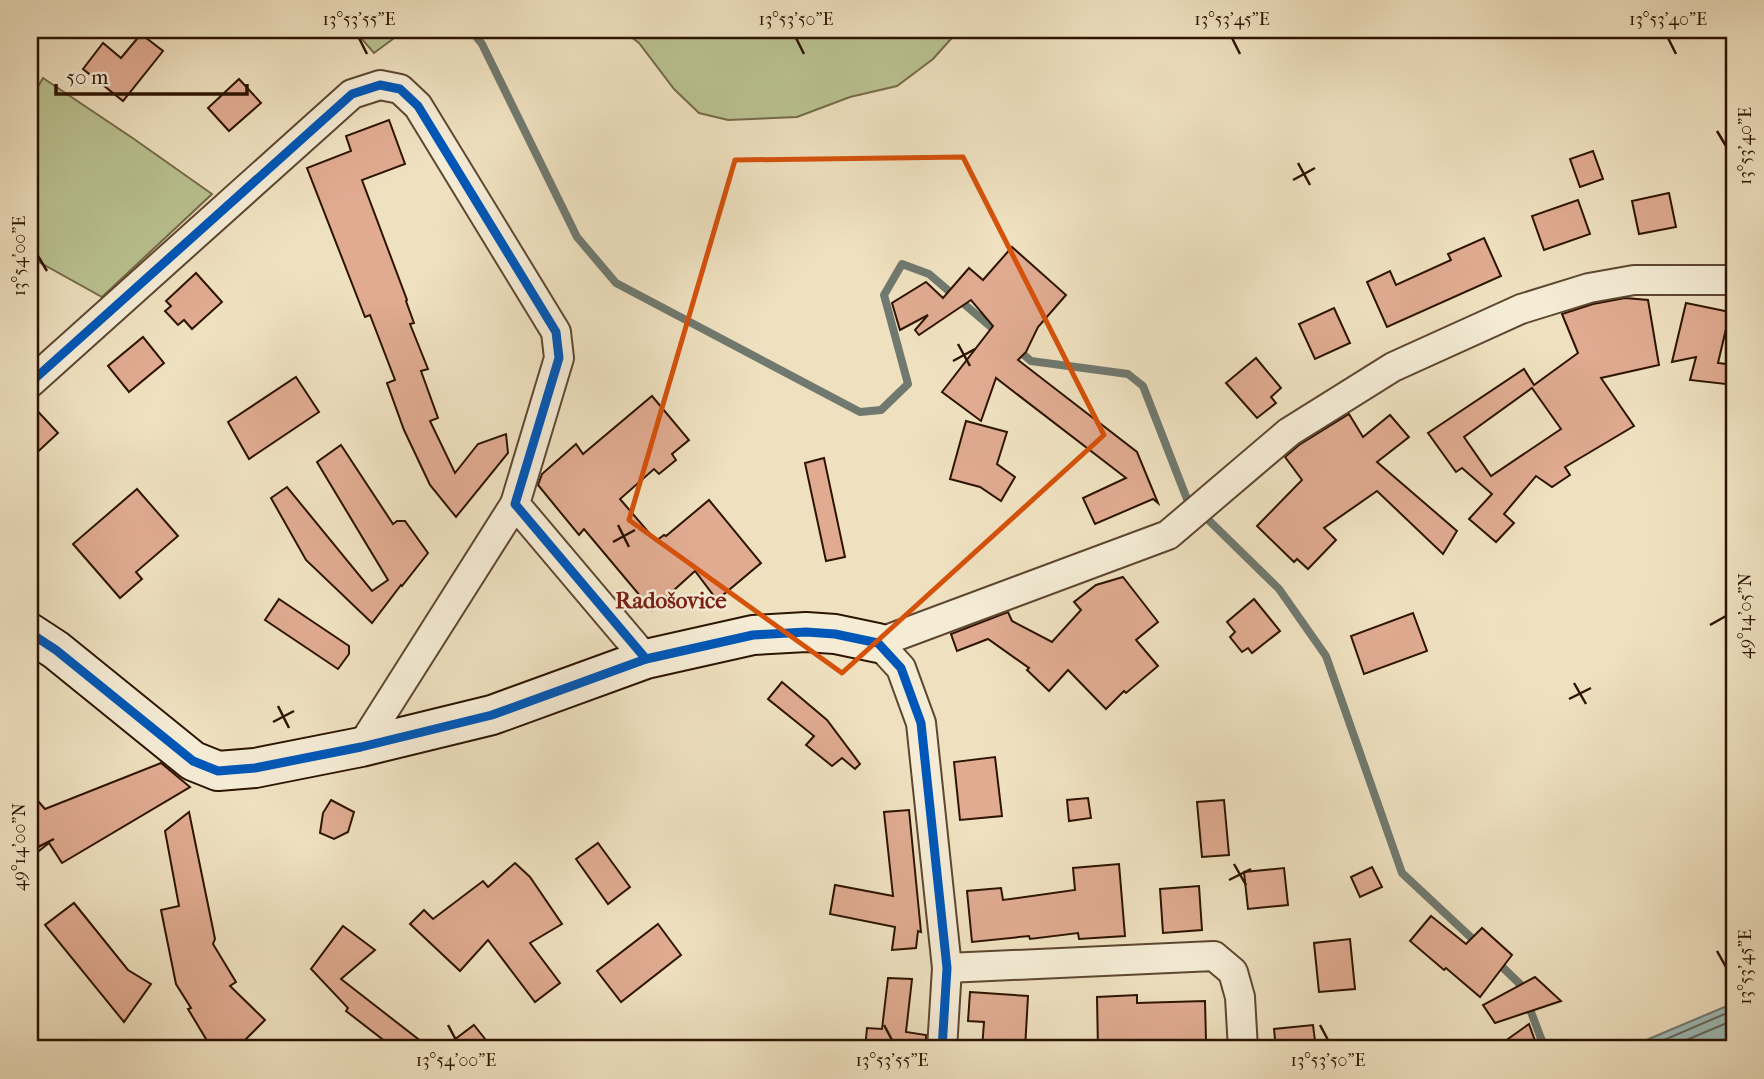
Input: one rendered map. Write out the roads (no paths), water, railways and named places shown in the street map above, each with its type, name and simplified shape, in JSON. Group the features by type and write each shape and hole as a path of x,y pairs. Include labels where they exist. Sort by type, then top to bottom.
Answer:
{"street":[{"path":"30,383 352,94 380,85 400,89 418,106 556,332 559,358 515,504 361,747"},
{"path":"30,633 56,650 193,761 218,771 255,768 361,747 492,715 646,659 753,635 806,632 835,634 878,643 1168,535 1289,432 1393,367 1521,309 1589,288 1634,280 1734,280"},
{"path":"515,504 646,659"},
{"path":"878,643 901,668 921,723 947,968 942,1049"},
{"path":"947,968 1213,956 1233,972 1240,997 1243,1049"}],"water":[{"path":"1734,1003 1734,1049 1625,1049"}],"waterway":[{"path":"471,30 482,44 577,237 616,283 860,412 881,410 908,384 884,295 902,264 929,274 998,333"},
{"path":"1016,348 1031,361 1128,374 1143,386 1187,499 1279,589 1326,656 1402,873 1478,944"},
{"path":"1495,960 1522,986 1524,992"},
{"path":"1528,1004 1545,1049"}],"district":[{"name":"Radošovice","path":"671,600"}]}
